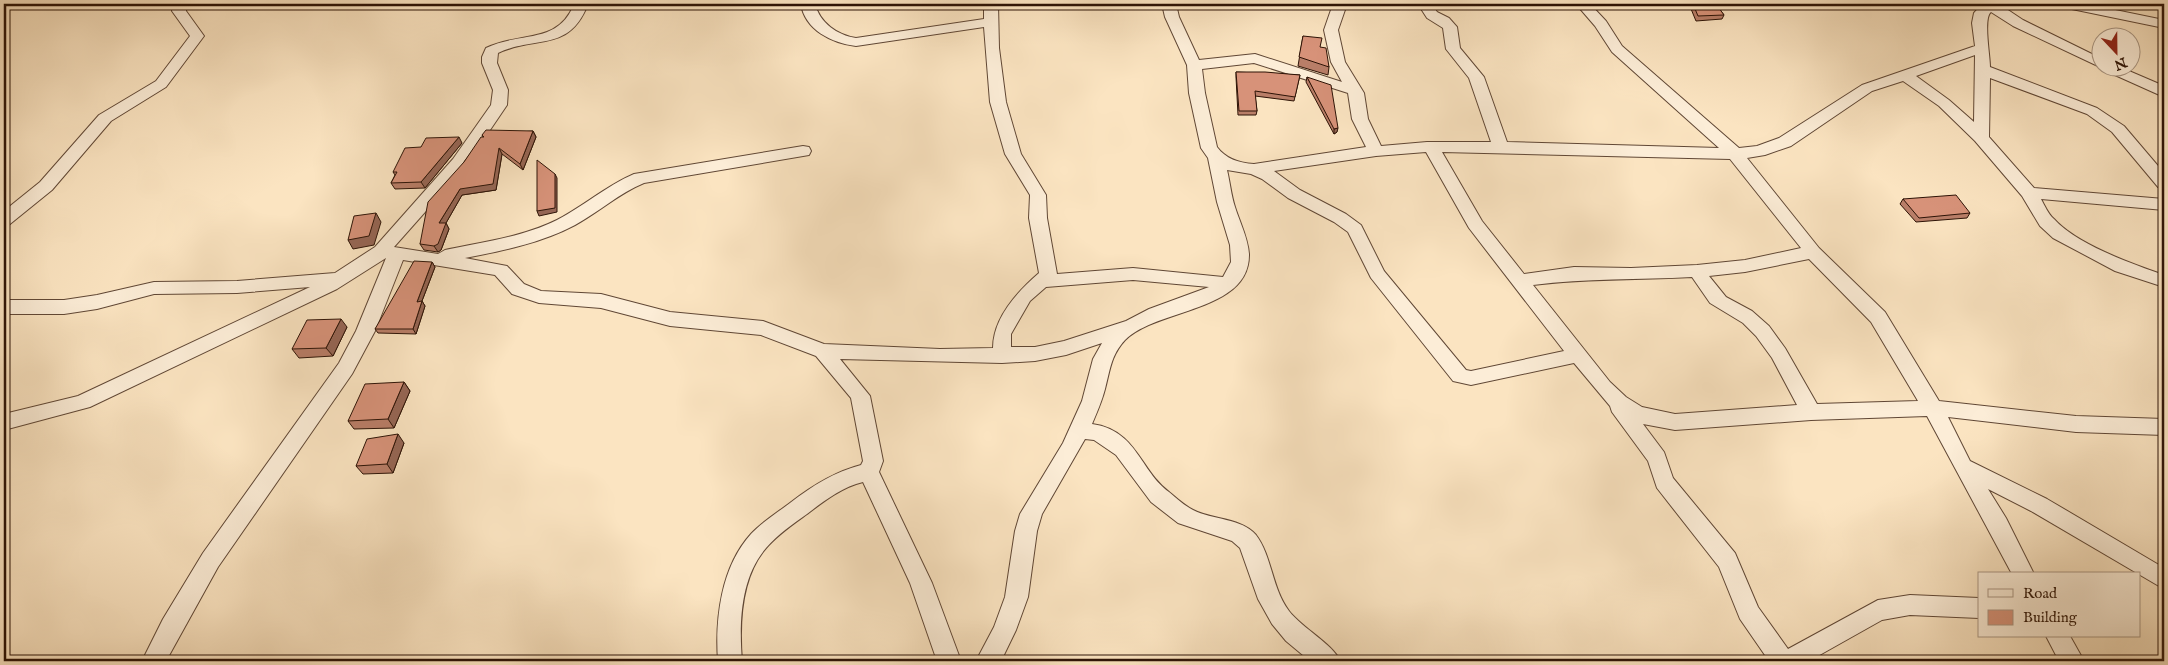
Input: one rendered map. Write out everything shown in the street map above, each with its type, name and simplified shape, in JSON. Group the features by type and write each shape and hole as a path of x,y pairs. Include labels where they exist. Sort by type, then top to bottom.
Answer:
{"street":[{"path":"4,220 46,186 105,118 115,110 160,84 197,36 179,11 180,4"},
{"path":"4,422 83,402 331,285 340,278 388,252 460,163 499,104 501,100 500,86 489,61 491,51 504,44 550,37 562,31 573,24 581,4"},
{"path":"808,4 811,15 829,32 846,41 856,42 990,22"},
{"path":"991,4 990,22 997,93 1003,126 1013,154 1038,195 1038,218 1048,275 1044,281 1023,297 1002,334 1002,356"},
{"path":"1168,4 1172,18 1194,65 1197,93 1209,148 1216,157 1236,168 1254,169 1376,151 1427,147 1500,146 1736,154 1759,151 1785,142 1867,88 1903,74 1984,48"},
{"path":"1340,4 1331,30 1338,62 1354,90 1359,104 1360,119 1376,151"},
{"path":"1424,4 1432,15 1444,21 1450,27 1453,49 1476,77 1500,146"},
{"path":"1583,4 1601,24 1617,49 1736,154 1813,252 1878,317 1933,408 1963,468 1998,524 2022,572"},
{"path":"1981,138 1984,48 1979,23 1981,12 1990,4 2018,23 2090,58"},
{"path":"2066,4 2164,24"},
{"path":"1194,65 1255,58 1296,73 1354,90"},
{"path":"1983,70 2092,111 2118,129 2164,183"},
{"path":"1903,74 1944,103 1981,138 2029,193 2046,222 2059,234 2121,267 2164,281"},
{"path":"2133,78 2164,92"},
{"path":"1427,147 1432,148 1475,224 1658,458 1664,482 1727,560 1736,578 1748,612 1782,660 1878,610 1910,605 1978,608"},
{"path":"437,258 545,232 593,207 627,183 640,178 803,151"},
{"path":"988,661 997,646 1016,597 1027,525 1037,502 1074,441 1077,430 1091,402 1105,352 1115,337 1140,318 1204,297 1228,284 1237,271 1240,252 1225,201 1216,157"},
{"path":"1254,169 1268,175 1294,194 1340,218 1355,229 1377,274 1460,376 1471,378 1579,355"},
{"path":"2029,193 2164,204"},
{"path":"388,252 437,258 501,270 518,289 539,297 601,301 670,320 763,328 823,351 906,355 1002,356 1048,352 1127,327"},
{"path":"154,661 186,599 228,535 347,367 376,307 388,252"},
{"path":"1518,280 1574,273 1630,274 1697,271 1745,266 1813,252"},
{"path":"1697,271 1712,294 1720,302 1748,316 1761,330 1786,367 1811,412"},
{"path":"1044,281 1134,274 1196,279 1228,284"},
{"path":"4,307 64,307 97,302 154,288 237,287 340,278"},
{"path":"823,351 860,396 873,461 869,472 921,583 949,661"},
{"path":"1616,402 1628,410 1654,420 1675,422 1811,412 1933,408 2076,424 2164,427"},
{"path":"1077,430 1099,433 1123,449 1158,496 1180,514 1200,523 1218,526 1239,534 1244,538 1253,553 1266,592 1280,617 1294,634 1328,661"},
{"path":"1963,468 2039,506 2164,579"},
{"path":"730,661 731,601 740,574 753,548 770,530 829,486 848,476 869,472"},
{"path":"2058,638 2072,661"}],"building":[{"path":"1693,4 1716,4 1724,15 1698,16"},
{"path":"1303,36 1322,38 1320,47 1326,48 1329,67 1299,57"},
{"path":"1236,72 1300,75 1295,97 1255,91 1257,111 1239,111"},
{"path":"1307,77 1331,85 1338,128 1334,129"},
{"path":"486,130 533,131 520,164 499,148 493,184 460,189 439,223 446,223 438,244 434,246 420,244 428,202 464,162 481,137 484,137 482,135"},
{"path":"459,137 421,182 391,183 397,172 393,172 405,148 421,147 426,138"},
{"path":"537,160 555,174 555,208 537,211"},
{"path":"1956,195 1970,213 1919,218 1903,199"},
{"path":"376,213 369,236 348,240 354,216"},
{"path":"414,261 432,262 417,302 422,301 413,329 375,329"},
{"path":"341,319 326,348 292,349 307,320"},
{"path":"404,382 388,419 348,421 365,384"},
{"path":"398,434 387,464 356,466 367,439"}]}
